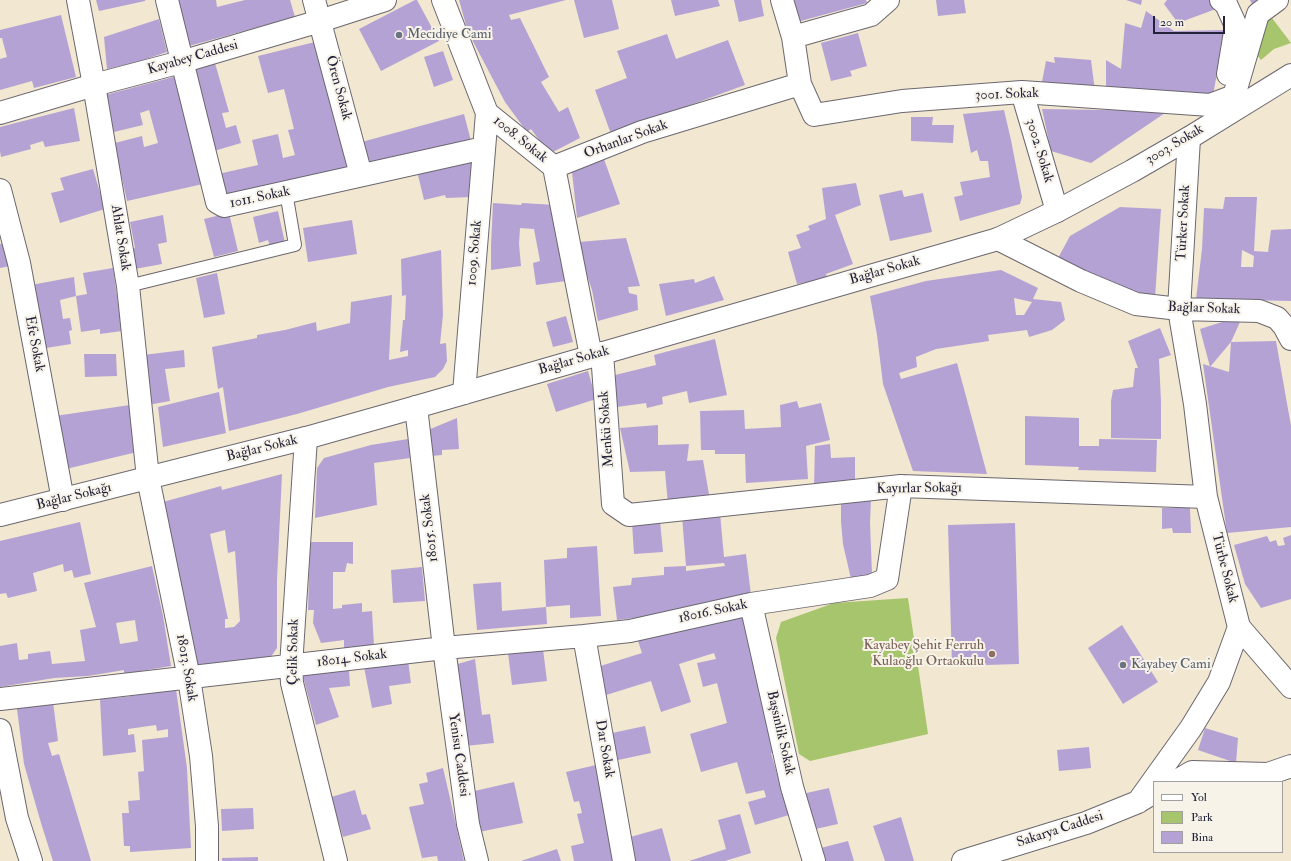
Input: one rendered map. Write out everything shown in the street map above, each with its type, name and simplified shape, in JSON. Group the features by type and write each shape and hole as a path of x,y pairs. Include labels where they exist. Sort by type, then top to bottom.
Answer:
{"street":[{"name":"Ahlat Sokak","path":"78,0 128,286 148,478"},
{"name":"1011. Sokak","path":"167,0 181,62 217,202 224,206 484,148"},
{"name":"Ören Sokak","path":"314,0 361,175"},
{"name":"Kayabey Caddesi","path":"0,113 94,85 181,62 385,0"},
{"name":"1008. Sokak","path":"443,0 487,113 554,167"},
{"path":"782,0 793,37 800,84"},
{"path":"793,37 871,16 888,0"},
{"path":"1221,0 1226,4 1236,26 1227,73 1234,96"},
{"path":"1234,96 1258,14 1277,0"},
{"name":"3003. Sokak","path":"1057,211 1132,171 1189,138 1291,75"},
{"name":"3001. Sokak","path":"800,84 814,115 902,101 1022,92 1210,105 1234,96"},
{"name":"Orhanlar Sokak","path":"554,167 642,132 800,84"},
{"name":"3002. Sokak","path":"1022,92 1057,211"},
{"name":"1009. Sokak","path":"464,393 487,113"},
{"name":"Türker Sokak","path":"1179,309 1189,138"},
{"path":"554,167 597,355"},
{"name":"Efe Sokak","path":"0,190 18,263 63,500"},
{"name":"Bağlar Sokak","path":"148,478 306,438 998,239 1057,211"},
{"name":"Bağlar Sokak","path":"998,239 1081,281 1136,304 1179,309 1259,311 1277,318 1284,326 1291,339"},
{"name":"Türbe Sokak","path":"1179,309 1195,404 1206,497 1239,627"},
{"name":"Menkü Sokak","path":"597,355 612,504"},
{"name":"18015. Sokak","path":"416,407 444,648"},
{"name":"Çelik Sokak","path":"306,438 291,666 292,683 336,861"},
{"name":"Bağlar Sokağı","path":"0,515 148,478"},
{"name":"18013. Sokak","path":"148,478 189,678 201,756 207,826 207,861"},
{"name":"Kayırlar Sokağı","path":"612,504 629,515 901,486 1206,497"},
{"name":"18016. Sokak","path":"444,648 630,631 751,604 870,586 887,578 901,486"},
{"name":"Başsinlik Sokak","path":"751,604 792,788 814,861"},
{"path":"1156,781 1219,682 1239,627 1290,685"},
{"name":"Dar Sokak","path":"584,636 624,861"},
{"name":"18014. Sokak","path":"0,699 444,648"},
{"name":"Yenisu Caddesi","path":"444,648 468,824 477,861"},
{"path":"0,730 9,820 31,861"},
{"path":"1177,781 1192,772 1268,774 1291,766"},
{"path":"1146,797 1153,786"},
{"name":"Sakarya Caddesi","path":"963,861 1086,823 1146,797"}],"lane":[{"path":"128,286 295,246 286,192"}],"green space":[{"path":"1272,18 1291,43 1274,49 1261,60 1257,55 1267,20"},
{"path":"908,598 928,734 810,761 799,754 776,638 781,622 834,603"}],"building":[{"path":"96,0 145,0 145,1 99,11"},
{"path":"174,0 216,0 217,7 245,0 290,0 295,17 185,47"},
{"name":"Mecidiye Cami","path":"417,0 439,41 381,71 359,29"},
{"path":"459,0 566,0 509,15 511,20 520,18 549,77 541,82 559,112 568,107 580,138 549,154 531,129 527,132 505,102 468,32"},
{"path":"574,0 612,0 619,29 584,38"},
{"path":"671,0 718,0 720,6 675,16"},
{"path":"734,0 761,0 764,16 739,22"},
{"path":"791,0 866,0 867,3 797,22"},
{"path":"936,0 964,0 966,13 938,16"},
{"path":"1126,0 1142,0 1141,5"},
{"path":"1167,0 1209,0 1216,9 1178,23 1164,4"},
{"path":"1250,0 1258,0 1252,4"},
{"path":"1146,11 1174,31 1225,30 1213,95 1106,92 1106,60 1121,69 1125,23 1141,28"},
{"path":"61,15 76,77 34,88 32,81 0,90 0,59 7,57 2,38 0,38 0,30"},
{"path":"159,19 167,52 140,61 107,69 104,37"},
{"path":"858,33 867,66 850,71 852,76 831,81 821,43"},
{"path":"667,34 676,59 728,40 745,85 611,134 595,90 627,78 617,51"},
{"path":"319,41 352,169 224,199 218,174 258,165 252,140 278,134 283,158 295,155 288,130 294,129 284,89 268,93 258,56"},
{"path":"443,51 453,80 434,87 424,57"},
{"path":"1054,57 1091,60 1095,91 1040,92 1046,61 1055,63"},
{"path":"215,63 229,112 222,113 226,128 236,125 241,143 214,151 193,69"},
{"path":"177,76 203,184 127,201 121,174 118,174 111,144 142,136 144,147 158,143 149,110 140,113 143,125 114,132 105,95"},
{"path":"74,108 80,141 45,147 43,141 30,145 31,149 1,157 0,127"},
{"path":"1042,109 1168,111 1091,163 1051,151"},
{"path":"1004,110 1022,197 1020,204 960,221 954,197 963,195 960,182 990,177 988,161 980,161 977,150 971,153 963,114"},
{"path":"464,114 471,141 365,170 358,143"},
{"path":"911,117 933,117 932,125 954,125 953,143 911,141"},
{"path":"471,157 471,197 446,198 445,195 424,200 417,171"},
{"path":"604,159 620,204 577,218 572,172"},
{"path":"93,169 105,209 60,223 51,193 64,190 60,178"},
{"path":"856,183 861,205 835,215 853,264 826,274 827,278 797,284 788,252 801,248 796,235 810,230 808,226 826,219 822,188"},
{"path":"902,190 904,197 923,193 932,232 890,241 879,195"},
{"path":"1225,197 1257,197 1254,251 1268,252 1271,230 1291,229 1291,301 1196,299 1202,249 1204,208 1223,209","holes":["1242,250 1254,256 1253,267 1241,267"]},
{"path":"493,203 555,205 566,281 536,285 533,263 540,261 534,229 520,228 519,244 521,266 491,270"},
{"path":"1120,207 1161,209 1155,298 1101,280 1058,258 1070,236"},
{"path":"278,211 285,243 270,247 268,240 259,243 253,217"},
{"path":"229,213 238,251 214,257 204,219"},
{"path":"163,215 167,242 158,244 162,264 135,269 132,249 135,248 130,222"},
{"path":"352,220 357,254 308,262 303,228"},
{"path":"626,238 640,286 628,287 629,293 637,295 638,310 598,321 592,290 585,269 579,242"},
{"path":"5,243 10,266 0,268 0,244"},
{"path":"441,250 443,315 440,344 446,343 447,361 443,369 435,377 388,387 297,414 229,431 223,387 218,389 212,347 257,338 257,335 316,322 317,331 350,323 351,302 392,295 389,360 408,356 408,350 400,352 403,320 405,320 406,295 402,296 401,259"},
{"path":"113,268 122,331 100,334 100,329 81,332 76,296 87,294 83,273"},
{"path":"1001,270 1038,288 1033,299 1061,302 1065,320 1052,330 1029,337 1027,330 988,335 989,341 936,349 916,357 917,367 899,373 901,379 957,363 987,474 913,471 883,384 877,335 870,296 926,281","holes":["1014,298 1032,302 1024,315 1016,315"]},
{"path":"217,273 225,314 204,318 196,278"},
{"path":"714,276 724,300 666,316 659,284 694,279 695,283"},
{"path":"74,277 76,296 60,300 63,319 70,318 72,330 69,331 71,344 40,349 31,285"},
{"path":"566,316 573,342 553,347 546,322"},
{"path":"1238,317 1240,322 1231,342 1210,367 1200,329"},
{"path":"1160,328 1171,355 1159,359 1161,439 1111,438 1111,401 1113,390 1133,387 1135,368 1138,368 1128,341"},
{"path":"715,339 727,395 689,403 687,391 662,397 663,404 647,408 646,403 617,407 611,376 656,365 654,355"},
{"path":"1276,341 1291,426 1291,527 1227,533 1203,364 1229,372 1231,342"},
{"path":"184,350 185,367 165,369 170,401 148,405 143,355"},
{"path":"84,354 116,354 117,376 85,377"},
{"path":"588,371 596,399 556,412 547,384"},
{"path":"219,392 226,433 163,447 158,407"},
{"path":"797,401 799,408 821,403 830,440 806,446 808,479 746,483 745,454 715,454 715,450 701,450 700,411 744,410 745,429 781,427 780,405"},
{"path":"130,405 137,452 66,469 55,416"},
{"path":"1025,416 1079,418 1079,446 1099,446 1099,439 1157,440 1156,472 1078,470 1079,467 1025,465"},
{"path":"457,418 459,449 442,450 442,455 431,456 428,430"},
{"path":"658,425 658,445 689,444 687,461 703,460 710,500 668,505 665,471 630,472 620,428"},
{"path":"408,439 410,458 374,463 377,505 315,518 317,468 324,458 371,445"},
{"path":"830,444 831,458 855,457 855,482 814,487 815,446"},
{"path":"282,474 277,580 277,648 270,658 198,665 163,502 221,486 222,490","holes":["225,530 228,553 235,551 240,621 234,627 225,628 225,619 228,619 210,534"]},
{"path":"841,499 871,499 870,523 872,574 851,579 843,544"},
{"path":"1162,508 1190,508 1191,533 1173,533 1172,528 1162,529"},
{"path":"720,513 724,557 746,554 751,595 729,597 669,614 617,620 613,587 631,585 632,578 664,575 664,567 686,566 682,516","holes":["724,563 725,566 686,571 686,566"]},
{"path":"660,521 663,552 634,554 632,523"},
{"path":"80,522 91,574 74,578 72,570 64,572 63,564 33,573 37,591 8,598 6,593 0,594 0,541"},
{"path":"1015,523 1019,664 952,666 948,525"},
{"path":"1291,535 1291,599 1261,608 1245,584 1234,545 1267,536 1270,542 1276,540 1278,546 1285,545 1283,538"},
{"path":"310,542 353,542 353,564 347,563 345,572 333,572 333,609 342,608 342,605 362,603 362,612 372,611 374,646 344,648 344,640 321,643 313,623 314,610 308,610"},
{"path":"597,546 601,616 570,618 570,605 546,607 544,560 567,558 567,548"},
{"path":"152,566 163,616 171,666 124,674 124,670 88,676 54,678 0,687 0,646 17,643 19,660 28,659 28,654 50,651 52,664 85,661 80,630 96,627 84,583","holes":["135,620 138,641 120,644 116,623"]},
{"path":"422,567 425,601 393,603 391,570"},
{"path":"501,582 502,611 546,607 547,624 477,630 473,584"},
{"path":"742,616 776,752 771,753 789,815 755,825 748,802 766,797 764,790 746,794 737,762 701,772 690,734 727,723 717,683 703,687 697,663 716,659 714,653 679,664 691,702 661,712 651,681 603,696 594,668 642,653 638,641 694,624"},
{"name":"Kayabey Cami","path":"1122,625 1158,682 1123,704 1088,648"},
{"path":"543,649 547,681 512,685 508,653"},
{"path":"475,659 482,715 490,714 494,743 465,746 454,665"},
{"path":"408,660 411,683 389,686 392,704 372,708 364,667"},
{"path":"349,670 350,686 329,688 339,717 316,725 302,673"},
{"path":"176,689 187,768 191,848 130,852 130,846 124,846 122,813 129,813 128,801 140,800 138,772 144,771 142,740 168,737 168,729 157,731 156,725 128,729 128,735 134,734 136,752 103,756 100,699 125,697"},
{"path":"53,702 58,741 48,743 52,756 59,754 91,861 53,861 24,764 17,709"},
{"path":"645,726 651,753 618,760 612,733"},
{"path":"1205,728 1238,738 1236,763 1198,750"},
{"path":"1089,747 1091,768 1059,771 1057,750"},
{"path":"596,765 619,861 574,861 571,846 584,843 577,814 582,813 579,801 574,802 566,772"},
{"path":"443,768 464,861 438,861 437,856 422,858 409,807 424,804 419,784 428,782 426,773"},
{"path":"514,782 523,823 479,832 470,792"},
{"path":"829,788 838,824 811,830 802,794"},
{"path":"355,790 362,815 366,814 371,829 343,837 331,797"},
{"path":"253,808 254,829 222,831 221,809"},
{"path":"740,814 751,853 725,861 689,861 726,849 718,820"},
{"path":"901,817 914,861 885,861 873,826"},
{"path":"662,828 671,861 633,861 627,838"},
{"path":"848,841 854,861 820,861 817,849"},
{"path":"557,849 561,861 521,861"},
{"path":"258,857 258,861 222,861 222,858"}],"place":[{"name":"Mecidiye Cami","path":"399,35"},
{"name":"Kayabey Şehit Ferruh Kulaoğlu Ortaokulu","path":"992,654"},
{"name":"Kayabey Cami","path":"1123,665"}]}
